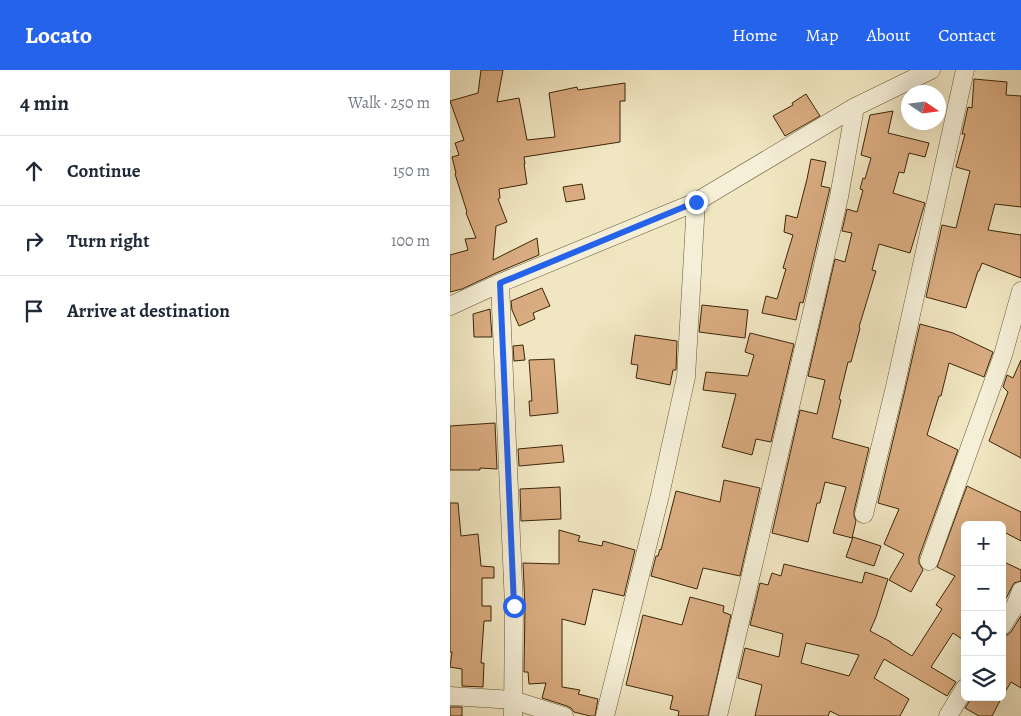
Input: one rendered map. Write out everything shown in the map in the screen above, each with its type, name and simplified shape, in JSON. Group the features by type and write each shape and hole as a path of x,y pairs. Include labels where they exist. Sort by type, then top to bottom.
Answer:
{"street":[{"path":"450,306 500,283 696,202 854,107 931,70"},
{"path":"864,514 895,387 965,70"},
{"path":"718,716 839,197 854,107"},
{"path":"605,716 660,495 686,377 696,202"},
{"path":"500,283 514,606 513,708"},
{"path":"930,561 1003,355 1021,291"},
{"path":"1006,620 1016,604 1021,591"},
{"path":"948,716 961,695"},
{"path":"450,696 564,716"}],"building":[{"path":"481,70 503,70 497,102 519,98 527,140 555,137 549,93 577,87 578,90 625,83 625,101 620,101 620,142 524,157 527,184 499,189 500,198 498,199 507,222 496,226 493,260 537,238 539,255 462,289 450,292 450,255 468,250 465,239 476,238 466,213 455,174 452,157 459,155 455,143 464,140 450,101 478,93"},
{"path":"974,79 1007,82 1006,95 1021,96 1021,207 995,204 988,230 1021,235 1021,278 982,263 966,308 926,297 942,225 956,228 970,171 956,167 965,134 962,134 968,107 972,108"},
{"path":"806,94 820,116 785,136 773,116 793,105 792,103"},
{"path":"893,111 888,133 929,143 925,157 909,153 904,173 899,172 893,193 925,203 910,253 879,244 872,270 876,271 859,327 851,362 848,362 839,399 841,400 832,438 869,448 854,511 856,521 852,538 833,533 846,487 825,482 820,503 817,503 808,542 772,533 800,410 817,414 825,380 808,376 835,259 845,262 852,233 842,231 847,209 857,212 863,190 860,189 871,158 861,155 870,115"},
{"path":"811,159 826,162 821,186 830,188 803,303 800,302 796,320 762,313 766,296 777,299 786,269 783,268 793,235 784,232 786,215 797,218"},
{"path":"582,184 585,199 566,202 563,187"},
{"path":"542,288 550,306 533,313 535,319 519,326 512,310 511,301"},
{"path":"702,305 748,310 745,338 699,332"},
{"path":"490,309 492,337 474,337 473,314"},
{"path":"920,324 953,333 993,352 984,377 949,363 941,396 939,396 927,435 958,450 919,557 919,563 923,570 911,592 889,580 904,554 884,544 899,509 878,503"},
{"path":"750,333 794,344 771,442 756,439 752,455 722,447 736,394 703,390 706,372 748,376 754,355 745,352"},
{"path":"635,335 677,341 676,370 673,370 670,385 636,378 638,365 631,364"},
{"path":"523,345 525,360 514,361 513,346"},
{"path":"554,359 558,413 530,416 529,401 532,401 529,360"},
{"path":"1021,360 1021,458 989,441 1008,392 1003,387 1007,375 1013,378"},
{"path":"495,423 497,469 450,470 450,426"},
{"path":"562,445 564,462 519,466 518,449"},
{"path":"724,480 760,488 740,576 703,568 697,589 651,576 656,556 658,556 661,550 676,491 720,502"},
{"path":"967,486 1021,512 1021,541 1006,533 1006,521 961,521 961,638 953,633 931,667 956,682 947,696 884,659 874,678 909,699 900,716 840,716 830,711 828,716 755,716 762,685 738,678 745,648 779,657 783,634 750,625 760,583 768,585 772,573 781,576 784,564 862,583 865,572 888,579 870,631 912,656 942,609 936,605 955,576 937,567","holes":["806,643 859,655 849,676 801,663"]},
{"path":"560,487 561,519 521,521 520,489"},
{"path":"450,503 458,503 461,536 478,534 481,566 494,567 494,578 482,578 482,606 491,606 491,621 484,621 481,663 484,663 483,687 462,686 462,669 450,667 452,652 450,652"},
{"path":"559,530 580,536 578,541 602,546 603,541 635,550 624,596 593,589 585,625 562,619 562,687 580,690 578,694 598,699 595,716 574,712 567,706 542,698 546,683 529,684 528,672 524,672 525,606 523,563 559,564"},
{"path":"853,537 881,546 874,566 846,557"},
{"path":"1006,563 1021,570 1021,581 1014,583 1006,598"},
{"path":"690,597 724,606 723,612 731,615 708,716 678,716 679,711 670,709 673,696 626,685 643,615 682,625"},
{"path":"1021,616 1021,688 1011,682 1006,690 1006,635 1011,632"},
{"path":"969,701 1000,701 992,716 979,716 965,708"},
{"path":"450,707 462,707 462,716 450,716"}],"route":[{"path":"514,606 500,283 696,202"}]}
